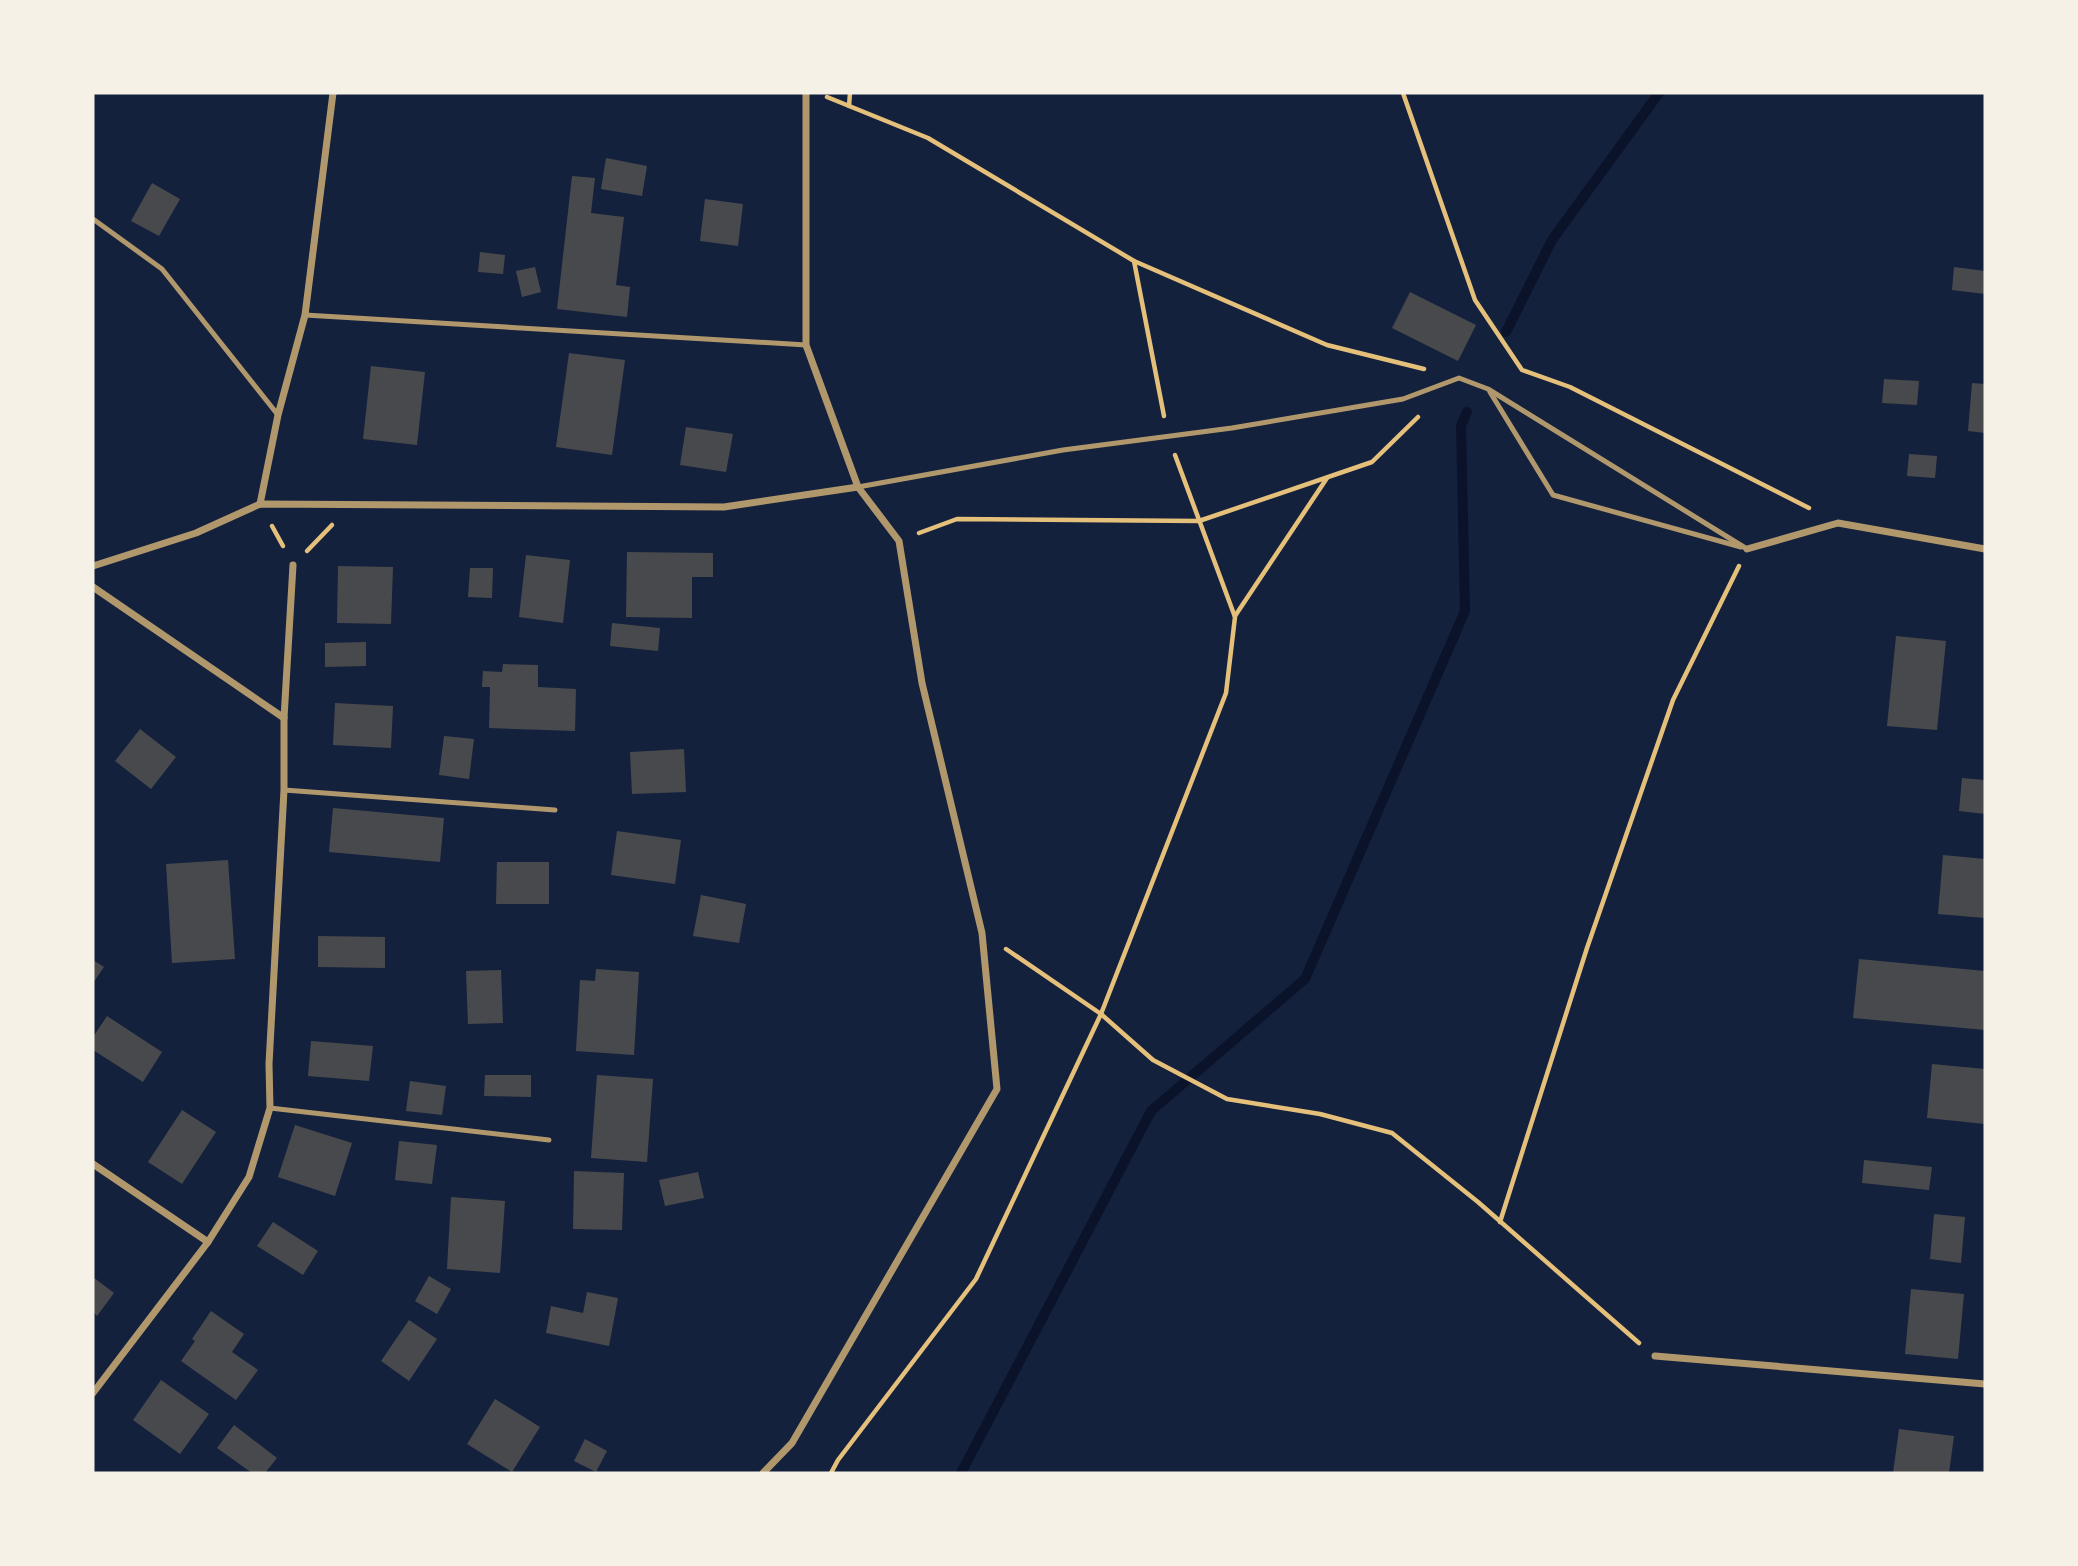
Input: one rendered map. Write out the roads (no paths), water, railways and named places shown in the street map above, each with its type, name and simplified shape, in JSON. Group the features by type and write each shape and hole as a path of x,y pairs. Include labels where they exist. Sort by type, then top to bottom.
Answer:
{"street":[{"path":"260,504 278,415 304,315 333,93"},
{"path":"763,1473 792,1443 997,1089 982,933 922,683 899,541 858,487 806,345 806,93"},
{"path":"93,566 196,533 260,504 724,507 858,487"},
{"path":"1747,549 1838,523 1985,549"},
{"path":"93,1393 208,1242 249,1177 270,1108 269,1064 285,790 284,718 293,565"},
{"path":"93,587 284,718"},
{"path":"93,1164 208,1242"},
{"path":"1655,1356 1985,1384"}],"lane":[{"path":"93,219 162,269 278,415"},
{"path":"304,315 806,345"},
{"path":"858,487 1063,450 1232,428 1403,399 1459,377 1488,389 1747,549"},
{"path":"1488,389 1553,495 1747,549"},
{"path":"285,790 555,810"},
{"path":"270,1108 549,1139"}],"waterway":[{"path":"1506,332 1552,240 1659,93"},
{"path":"961,1473 1151,1111 1305,979 1465,611 1461,426 1467,412"}]}
